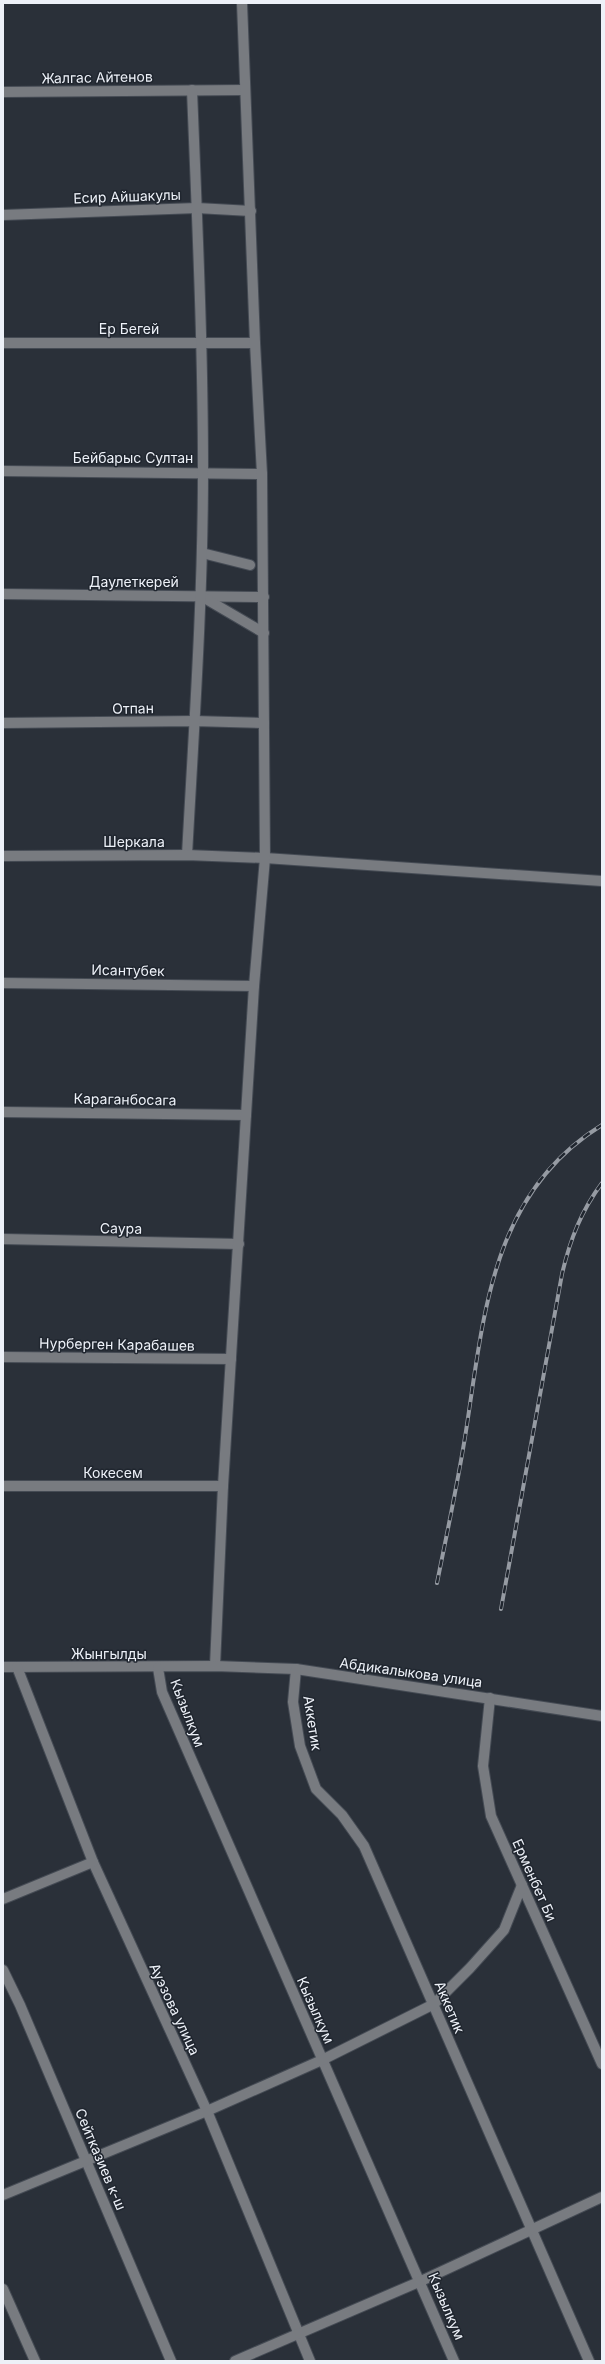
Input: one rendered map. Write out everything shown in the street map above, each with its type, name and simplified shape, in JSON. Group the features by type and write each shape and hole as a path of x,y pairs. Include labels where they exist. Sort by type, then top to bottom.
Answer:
{"street":[{"path":"215,1666 223,1486 254,986 265,858 262,474 255,343 242,3"},
{"path":"187,855 201,596 203,472 202,341 192,90"},
{"name":"Жалгас Айтенов","path":"3,92 245,90"},
{"name":"Есир Айшакулы","path":"3,215 197,208 251,211"},
{"name":"Ер Бегей","path":"3,343 202,341 255,343"},
{"name":"Бейбарыс Султан","path":"3,471 203,472 262,474"},
{"path":"202,553 250,566"},
{"name":"Даулеткерей","path":"3,594 264,597"},
{"path":"201,596 264,634"},
{"name":"Отпан","path":"3,723 194,721 264,723"},
{"name":"Шеркала","path":"3,856 187,855 265,858 602,881"},
{"name":"Исантубек","path":"3,983 254,986"},
{"name":"Караганбосага","path":"3,1112 246,1115"},
{"name":"Саура","path":"3,1239 239,1244"},
{"name":"Нурберген Карабашев","path":"3,1357 231,1359"},
{"name":"Кокесем","path":"3,1486 223,1486"},
{"name":"Жынгылды","path":"3,1667 158,1668 215,1666"},
{"name":"Абдикалыкова улица","path":"215,1666 296,1670 602,1716"},
{"name":"Ауэзова улица","path":"17,1667 93,1862 207,2111 310,2361"},
{"name":"Кызылкум","path":"158,1668 162,1692 322,2060 421,2281 454,2361"},
{"name":"Аккетик","path":"296,1670 293,1702 299,1739 316,1790 342,1815 364,1846 434,2004 530,2230 589,2361"},
{"name":"Ерменбет Би","path":"490,1698 483,1766 491,1816 602,2064"},
{"path":"3,1899 93,1862"},
{"path":"3,2196 207,2111 322,2060 434,2004 470,1968 504,1930 522,1885"},
{"name":"Сейтказиев к-ш","path":"3,1970 87,2160 171,2361"},
{"path":"235,2361 421,2281 602,2197"},
{"path":"3,2289 34,2361"}],"railway":[{"path":"437,1583 460,1469 479,1344 488,1301 499,1260 515,1221 536,1185 565,1153 602,1125"},
{"path":"501,1609 562,1274 577,1226 588,1204 602,1183"}]}
